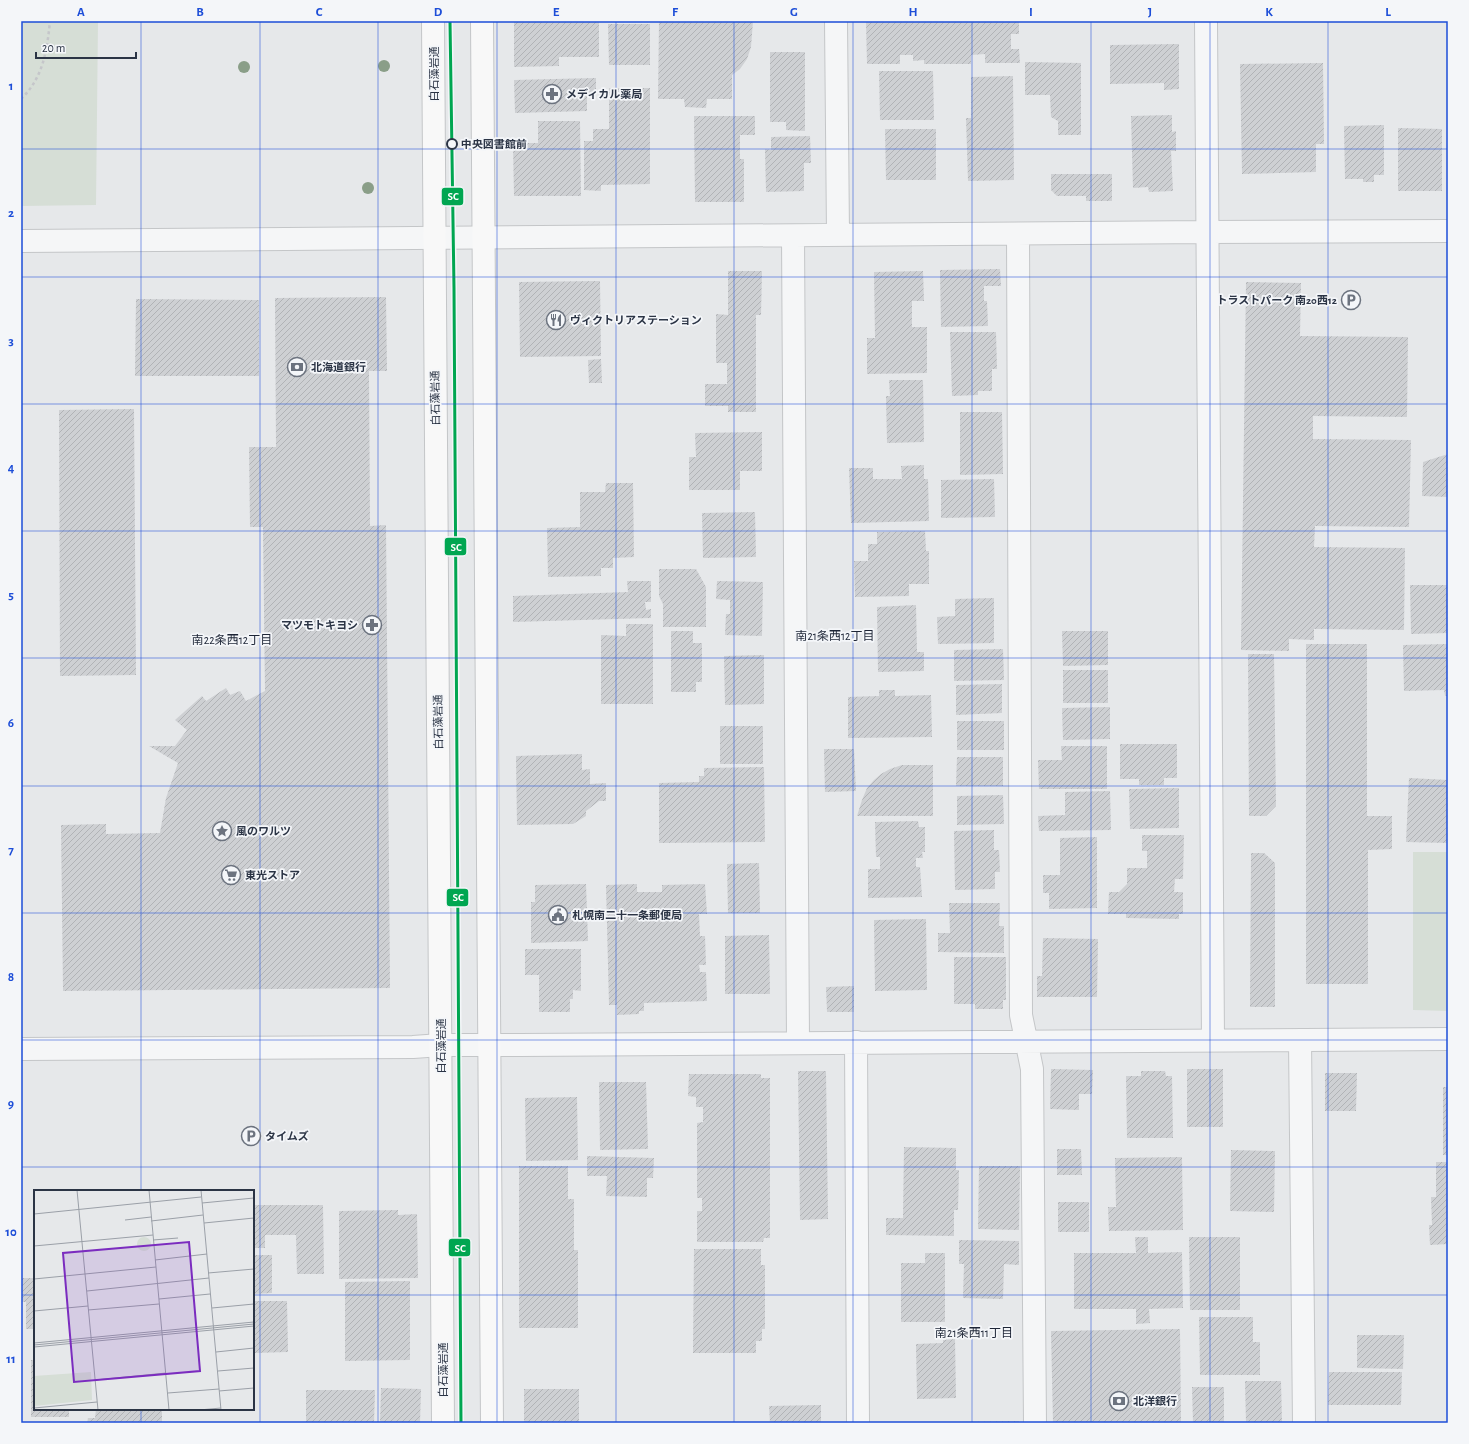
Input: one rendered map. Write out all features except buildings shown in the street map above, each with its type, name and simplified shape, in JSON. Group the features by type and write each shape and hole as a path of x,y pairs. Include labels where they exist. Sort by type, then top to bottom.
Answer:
{"main road":[{"name":"白石藻岩通","path":"433,21 443,1423"},
{"path":"482,21 492,1423"}],"street":[{"path":"836,21 838,235"},
{"path":"1206,21 1213,1040"},
{"path":"21,241 1448,231"},
{"path":"1018,234 1021,1015 1032,1069 1035,1423"},
{"path":"793,236 798,1042"},
{"path":"21,1049 412,1047 441,1045 798,1042 1448,1039"},
{"path":"1300,1040 1304,1423"},
{"path":"856,1042 858,1423"}],"path":[{"path":"21,99 31,89 44,62 50,21"}],"shaded area":[{"path":"21,21 98,21 96,205 21,206"},
{"path":"1413,852 1448,852 1448,1011 1413,1010"}],"transit line":[{"name":"SC","path":"450,21 454,288 461,1423"}],"place":[{"name":"メディカル薬局","path":"552,94"},
{"name":"中央図書館前","path":"452,144"},
{"name":"トラストパーク 南20西12","path":"1351,300"},
{"name":"ヴィクトリアステーション","path":"556,320"},
{"name":"北海道銀行","path":"297,367"},
{"name":"マツモトキヨシ","path":"372,625"},
{"name":"風のワルツ","path":"222,831"},
{"name":"東光ストア","path":"231,875"},
{"name":"札幌南二十一条郵便局","path":"558,915"},
{"name":"タイムズ","path":"251,1136"},
{"name":"北洋銀行","path":"1119,1401"}],"district":[{"name":"南21条西12丁目","path":"835,636"},
{"name":"南22条西12丁目","path":"232,640"},
{"name":"南21条西11丁目","path":"974,1333"}]}
